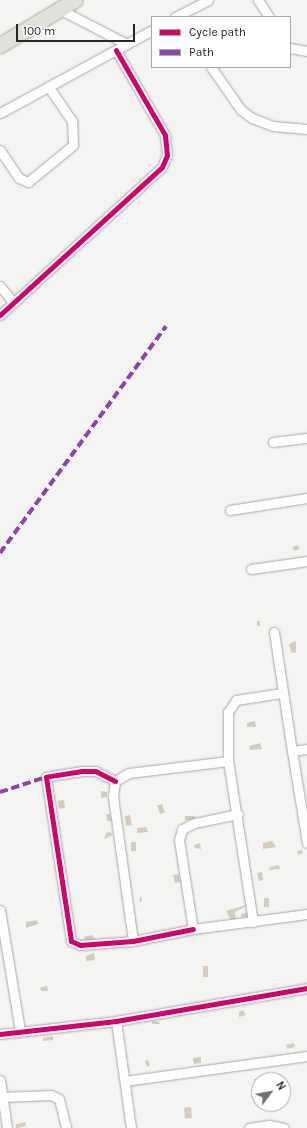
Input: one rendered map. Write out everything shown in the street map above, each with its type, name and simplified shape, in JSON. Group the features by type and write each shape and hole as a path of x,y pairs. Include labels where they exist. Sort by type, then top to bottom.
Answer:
{"main road":[{"path":"0,45 61,10 75,0"}],"street":[{"path":"178,16 208,0"},
{"path":"258,0 268,16"},
{"path":"61,10 127,44"},
{"path":"0,113 151,31"},
{"path":"291,48 307,51"},
{"path":"0,315 162,166 166,155 165,135 116,50"},
{"path":"212,68 241,110 252,118 273,126 307,128"},
{"path":"0,150 18,178 28,182 73,145 72,121 48,86"},
{"path":"0,286 13,302"},
{"path":"273,442 307,438"},
{"path":"230,510 307,498"},
{"path":"251,569 307,561"},
{"path":"274,632 282,693 292,751 305,810 307,843"},
{"path":"253,922 238,814 228,761 228,712 233,702 282,693"},
{"path":"292,751 307,749"},
{"path":"132,941 113,796 116,781 129,773 228,761"},
{"path":"116,781 94,771 82,770 46,777 71,941 80,945 132,941 193,929 307,914"},
{"path":"193,929 179,840 182,829 194,822 238,814"},
{"path":"0,910 20,1032"},
{"path":"0,1034 116,1021 307,988"},
{"path":"116,1021 131,1128"},
{"path":"125,1081 307,1056"},
{"path":"0,1080 7,1128"},
{"path":"2,1097 51,1096 59,1099 66,1128"},
{"path":"249,1128 284,1128"}],"building":[{"path":"298,545 299,549 294,551 293,547"},
{"path":"257,621 260,621 260,626 257,626"},
{"path":"296,641 296,653 291,652 289,644"},
{"path":"255,721 256,727 247,727 247,723"},
{"path":"260,743 262,749 250,750 249,746"},
{"path":"101,791 107,792 107,797 101,798"},
{"path":"64,800 65,808 59,809 58,801"},
{"path":"162,804 165,813 160,814 157,806"},
{"path":"106,814 110,814 112,821 107,821"},
{"path":"130,815 132,825 126,826 125,816"},
{"path":"185,816 195,816 195,820 185,820"},
{"path":"146,827 148,832 137,833 137,828"},
{"path":"110,832 113,835 104,839 106,833"},
{"path":"272,841 276,847 263,849 263,843"},
{"path":"131,842 136,842 136,851 131,851"},
{"path":"200,843 201,849 195,848 194,845"},
{"path":"302,850 303,853 298,855 297,851"},
{"path":"279,865 280,869 269,870 270,867"},
{"path":"262,872 263,880 259,881 257,873"},
{"path":"179,874 180,882 175,883 173,875"},
{"path":"264,898 269,898 269,907 264,907"},
{"path":"250,904 235,912 236,919 231,920 226,911"},
{"path":"249,912 249,916 241,917 241,914"},
{"path":"37,920 38,924 26,928 26,922"},
{"path":"92,935 96,940 85,942 84,937"},
{"path":"94,953 95,960 86,961 86,956"},
{"path":"203,966 208,966 208,977 203,977"},
{"path":"47,986 48,991 41,991 40,988"},
{"path":"243,1010 246,1015 239,1017 239,1012"},
{"path":"152,1021 160,1022 159,1024 152,1024"},
{"path":"53,1036 53,1040 43,1041 43,1038"},
{"path":"294,1043 295,1047 287,1049 286,1045"},
{"path":"201,1057 201,1063 194,1064 193,1058"},
{"path":"148,1060 150,1066 147,1067 145,1061"},
{"path":"191,1107 192,1118 185,1119 184,1108"},
{"path":"25,1122 26,1126 16,1128 15,1124"}],"marked path":[{"path":"0,553 166,326"},
{"path":"0,792 46,777"}],"cycle path":[{"path":"0,315 162,167 167,155 165,135 116,50"},
{"path":"115,781 95,771 82,771 46,777 71,941 80,945 133,941 193,929"},
{"path":"0,1034 116,1021 307,988"}]}
